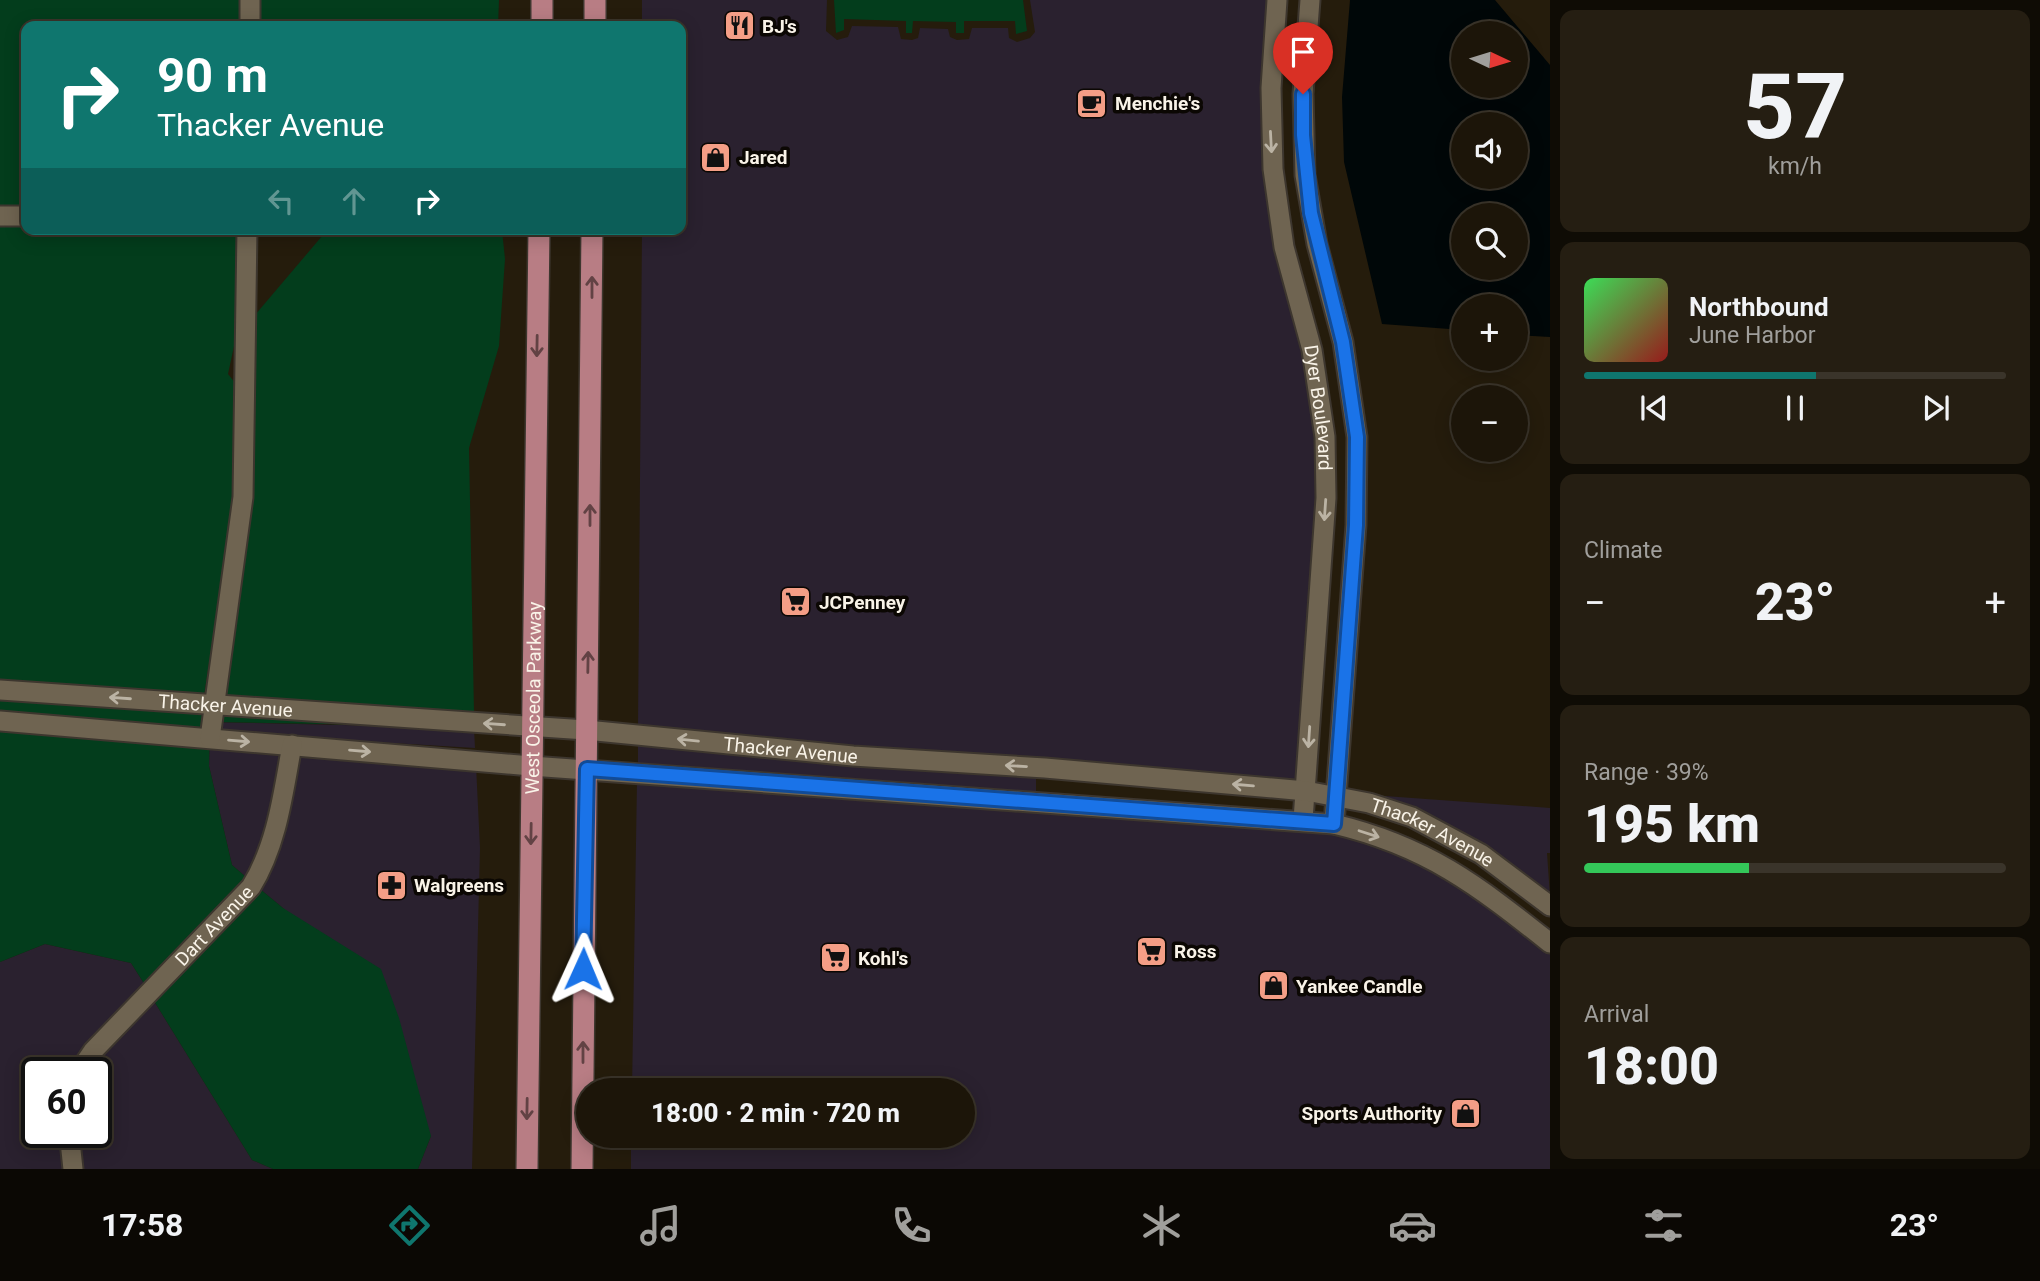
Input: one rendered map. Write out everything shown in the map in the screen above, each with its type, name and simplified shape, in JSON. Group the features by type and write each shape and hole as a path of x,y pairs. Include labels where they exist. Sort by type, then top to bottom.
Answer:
{"main road":[{"path":"542,0 542,21"},
{"path":"595,0 595,21"},
{"name":"West Osceola Parkway","path":"527,1169 539,235"},
{"path":"582,1169 592,235"}],"street":[{"path":"250,0 250,21"},
{"name":"Dyer Boulevard","path":"1277,0 1270,134 1284,247 1312,350 1325,437 1326,498 1303,820"},
{"name":"Dyer Boulevard","path":"1310,0 1303,94 1303,135 1311,213 1343,342 1357,437 1356,525 1334,824"},
{"path":"1271,88 1303,94"},
{"path":"0,216 21,216"},
{"path":"210,738 212,704 243,497 247,235"},
{"path":"1325,437 1357,437"},
{"path":"7,722 8,690"},
{"name":"Thacker Avenue","path":"8,690 586,730 853,756 1045,768 1306,791 1369,803 1424,823 1481,854 1550,907"},
{"name":"Thacker Avenue","path":"7,722 531,766 1045,801 1334,824 1401,845 1457,872 1550,943"},
{"name":"Dart Avenue","path":"89,1057 251,887 263,867 272,840 292,745"},
{"path":"1045,768 1045,801"},
{"path":"1070,770 1070,803"},
{"path":"1533,930 1550,907"},
{"path":"71,1148 73,1169"}],"shaded area":[{"path":"642,0 827,0 826,31 837,40 848,37 852,26 898,27 901,39 912,40 918,38 920,28 948,29 950,37 957,40 969,39 972,28 1008,28 1009,38 1017,42 1030,38 1035,32 1030,0 1268,0 1260,93 1264,169 1276,249 1304,351 1316,437 1316,498 1297,782 854,748 638,727 642,235 686,235 686,21 642,21"},
{"path":"1350,0 1495,0 1513,21 1451,21 1451,98 1528,98 1528,39 1550,65 1550,337 1528,336 1528,294 1451,294 1451,329 1382,324 1344,162 1342,97"},
{"path":"210,722 474,728 475,748 293,737 282,752 264,838 246,877 232,865 209,766"},
{"path":"638,743 1036,775 1036,793 638,765"},
{"path":"300,753 476,765 480,848 472,1169 418,1169 431,1136 283,908 260,889 271,871 281,842"},
{"path":"637,781 1333,832 1397,852 1452,879 1550,954 1550,1169 631,1169 631,1148 975,1148 975,1078 632,1078"},
{"path":"1371,795 1550,808 1550,853 1547,853 1550,896"},
{"path":"45,944 131,963 145,985 82,1057 21,1057 21,1148 62,1148 64,1169 0,1169 0,962"},
{"path":"154,1001 252,1160 273,1169 82,1169 80,1148 112,1148 112,1057 103,1057"}],"green space":[{"path":"0,0 241,0 240,21 21,21 21,208 0,208"},
{"path":"259,0 499,0 498,21 259,21"},
{"path":"834,0 1023,0 1027,31 1016,34 1015,21 964,21 964,33 956,33 956,22 913,21 912,33 906,33 906,21 844,19 844,30 836,33"},
{"path":"0,224 21,224 21,235 238,235 236,337 228,374 236,384 234,496 204,696 0,682"},
{"path":"323,235 503,235 505,259 499,346 469,448 474,712 223,697 255,315"},
{"path":"0,698 433,726 210,722 209,766 232,865 246,877 145,985 131,963 45,944 0,962"},
{"path":"260,889 283,908 381,969 399,1018 431,1136 418,1169 273,1169 252,1160 154,1001"}],"place":[{"name":"BJ's","path":"739,26"},
{"name":"Menchie's","path":"1092,103"},
{"name":"Jared","path":"716,157"},
{"name":"JCPenney","path":"796,602"},
{"name":"Walgreens","path":"391,885"},
{"name":"Ross","path":"1151,951"},
{"name":"Kohl's","path":"835,958"},
{"name":"Yankee Candle","path":"1273,986"},
{"name":"Sports Authority","path":"1465,1113"}],"route":[{"path":"583,969 587,769 1334,824 1356,525 1357,437 1352,388 1343,342 1311,213 1303,135 1303,94"}]}
